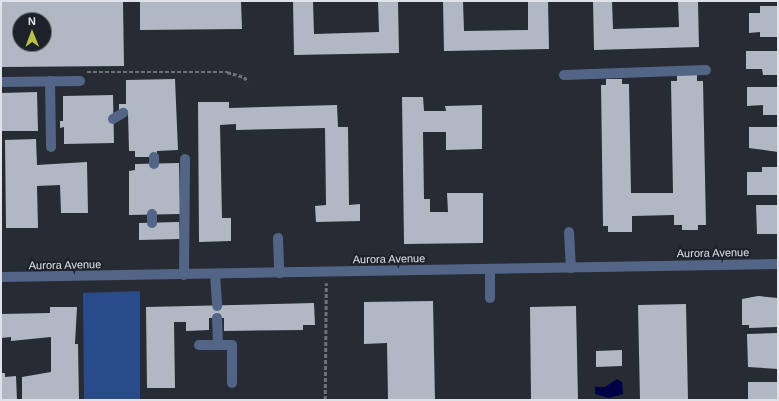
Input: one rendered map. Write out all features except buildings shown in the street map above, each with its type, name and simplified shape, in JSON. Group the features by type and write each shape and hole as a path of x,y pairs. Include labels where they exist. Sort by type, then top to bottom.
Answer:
{"street":[{"path":"564,75 706,70"},
{"path":"1,82 50,81 82,77"},
{"path":"50,81 51,147"},
{"path":"113,119 123,113"},
{"path":"184,275 187,238 185,159"},
{"path":"570,232 571,268"},
{"path":"278,238 279,273"},
{"name":"Aurora Avenue","path":"1,278 778,264"},
{"path":"490,270 490,298"},
{"path":"215,274 217,306"},
{"path":"217,318 218,345"},
{"path":"199,345 232,345 232,383"}],"path":[{"path":"82,77 227,72 244,77 248,81"},
{"path":"325,400 326,273"}],"shaded area":[{"path":"140,291 140,400 84,400 83,293"},
{"path":"617,379 622,382 623,394 609,398 595,394 595,387 605,387"}]}
